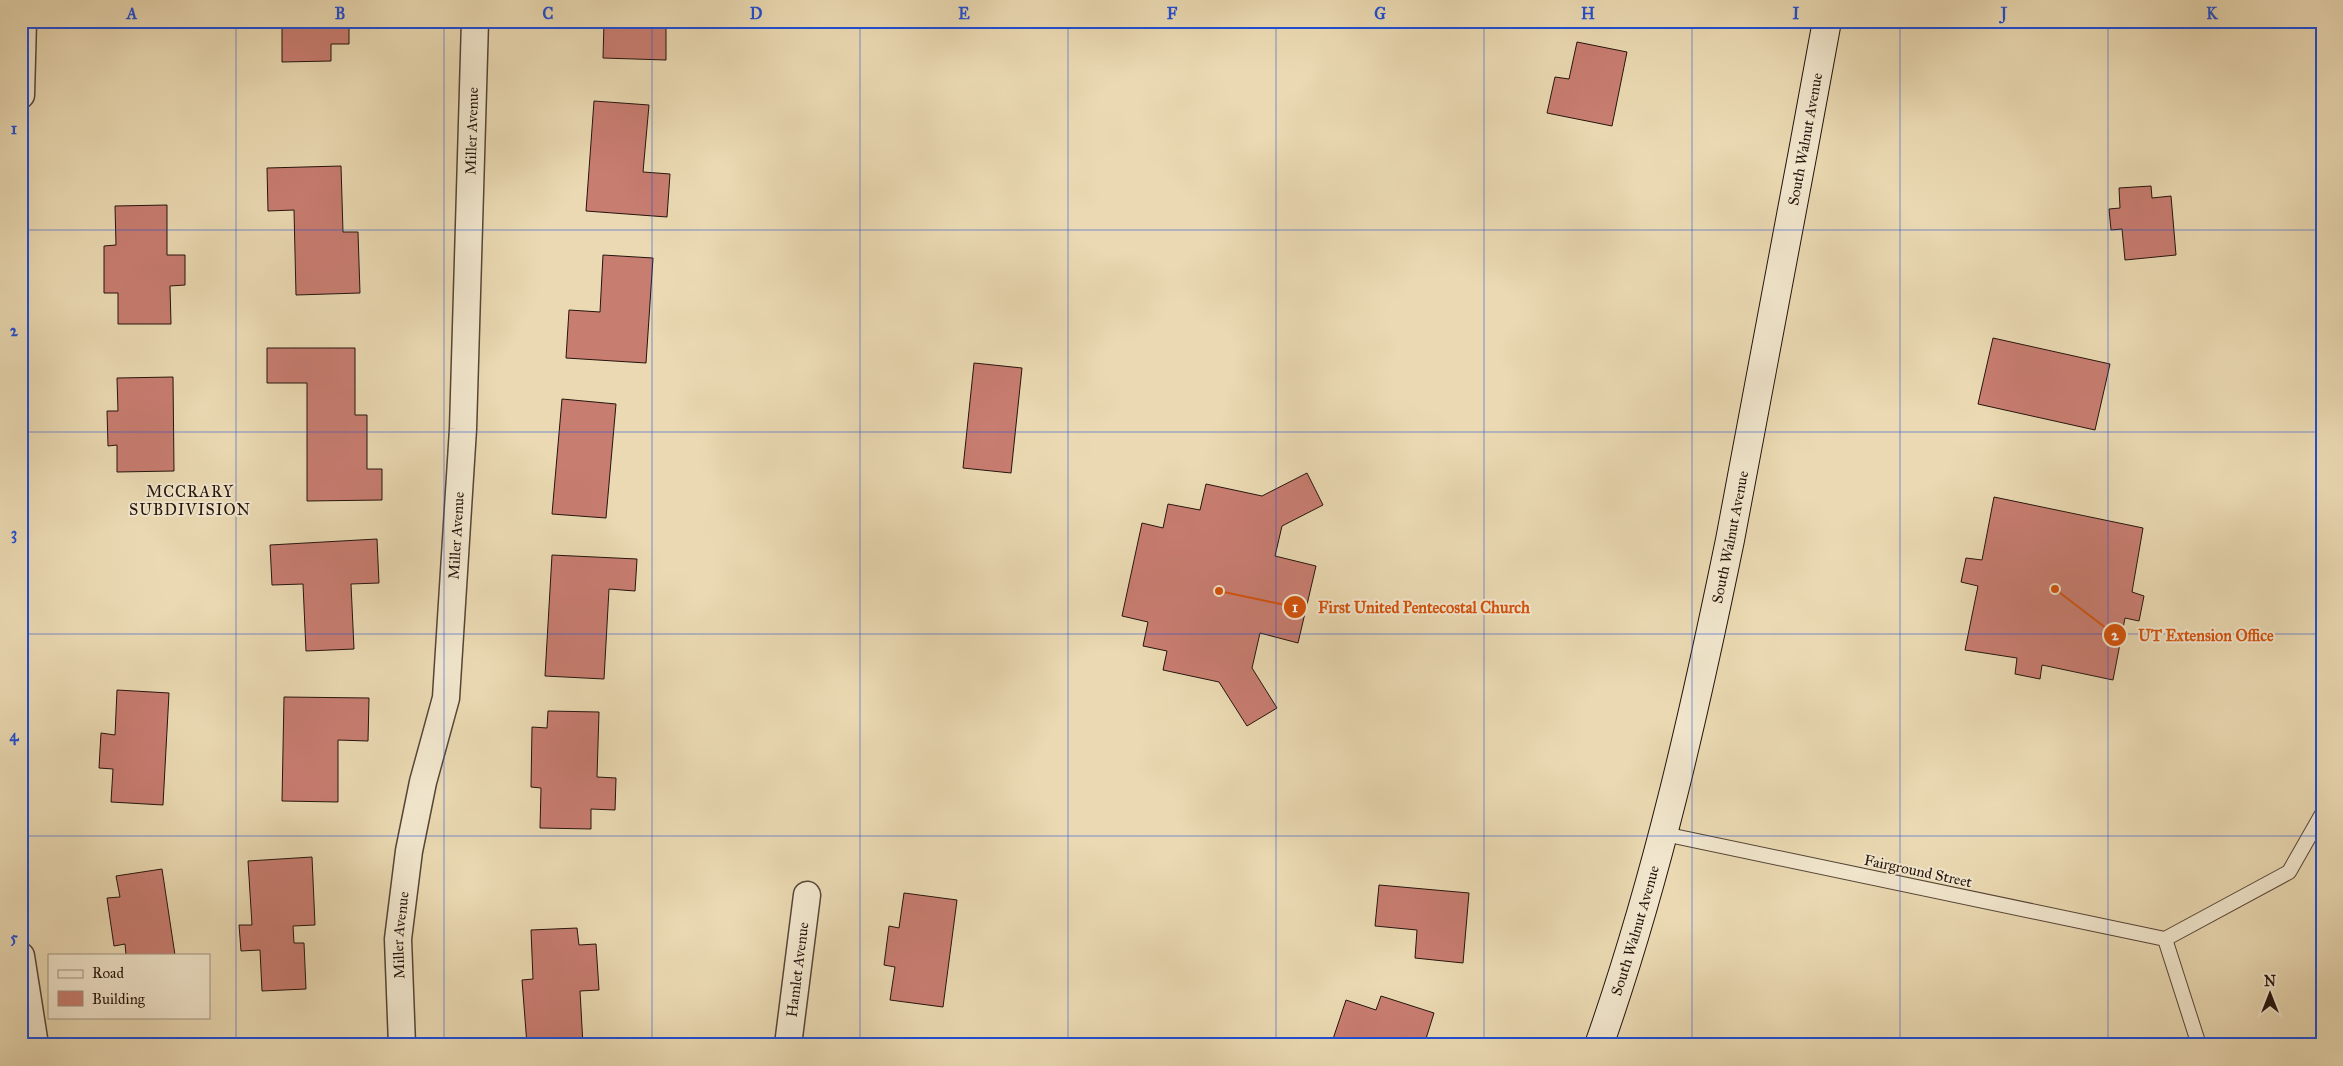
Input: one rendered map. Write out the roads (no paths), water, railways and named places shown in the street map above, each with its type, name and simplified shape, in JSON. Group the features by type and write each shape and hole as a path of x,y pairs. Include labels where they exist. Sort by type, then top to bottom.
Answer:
{"street":[{"path":"21,95 24,21"},
{"name":"Miller Avenue","path":"402,1045 398,939 410,851 423,782 446,698 463,429 475,21"},
{"name":"South Walnut Avenue","path":"1599,1045 1613,1007 1664,834 1711,634 1741,484 1827,21"},
{"name":"Hamlet Avenue","path":"788,1045 807,895"},
{"path":"21,956 26,1015 35,1045"}],"lane":[{"path":"2199,1045 2165,939 2289,872 2322,814"},
{"name":"Fairground Street","path":"1664,834 2165,939"}],"place":[{"name":"UT Extension Office","path":"2055,589"},
{"name":"First United Pentecostal Church","path":"1219,591"}],"district":[{"name":"MCCRARY SUBDIVISION","path":"190,500"}]}
